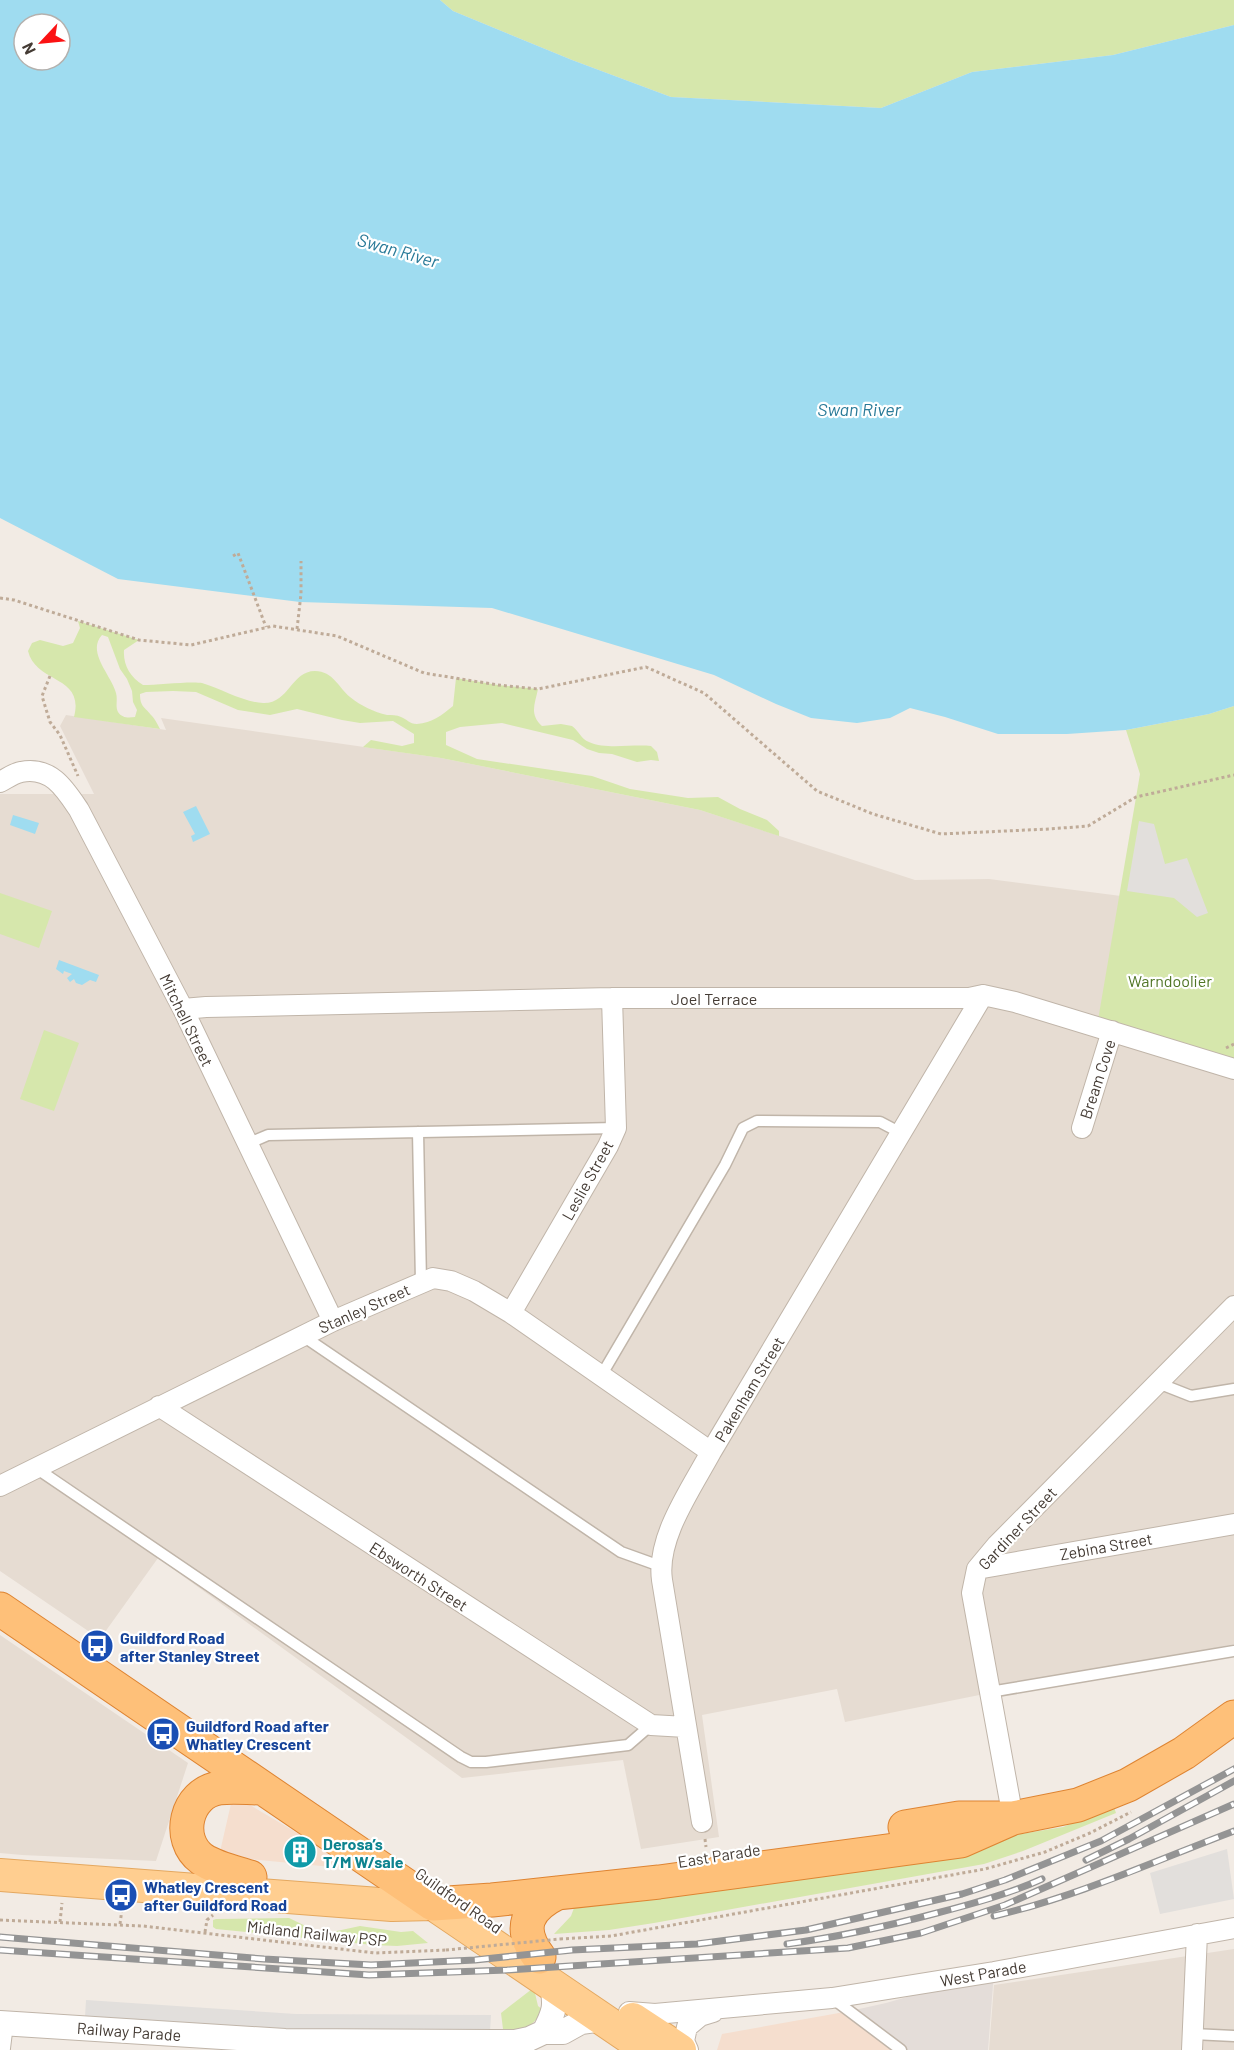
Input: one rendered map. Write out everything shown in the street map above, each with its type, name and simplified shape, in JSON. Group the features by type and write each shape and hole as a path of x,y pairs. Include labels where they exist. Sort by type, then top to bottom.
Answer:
{"highway":[{"name":"Guildford Road","path":"0,1589 435,1894"},
{"name":"Guildford Road","path":"0,1609 261,1788 435,1894"},
{"name":"East Parade","path":"435,1894 483,1883 658,1864 959,1818 1013,1818 1078,1805 1107,1794 1184,1753 1234,1717"},
{"path":"250,1877 201,1858 190,1842 186,1823 189,1810 196,1800 207,1792 219,1788 261,1788"},
{"name":"East Parade","path":"435,1894 557,1893 659,1882 961,1841 1013,1818"},
{"path":"550,1960 528,1937 527,1922 532,1910 543,1900 557,1893"}],"main road":[{"path":"0,1860 250,1877 435,1894"},
{"path":"0,1875 392,1905 435,1894"},
{"name":"Guildford Road","path":"435,1894 550,1960 648,2050"},
{"name":"Guildford Road","path":"612,2015 680,2050"}],"street":[{"name":"Mitchell Street","path":"0,782 21,772 43,772 63,785 80,810 183,1009 333,1321"},
{"name":"Joel Terrace","path":"183,1009 206,1006 612,998 969,998 983,995 1016,1002 1234,1069"},
{"name":"Pakenham Street","path":"702,1822 660,1566 664,1545 679,1511 711,1452 983,995"},
{"name":"Leslie Street","path":"511,1312 608,1146 616,1128 612,998"},
{"name":"Bream Cove","path":"1082,1128 1112,1031"},
{"name":"Stanley Street","path":"0,1486 333,1321 433,1278 451,1281 474,1291 511,1312 711,1452"},
{"name":"Gardiner Street","path":"1013,1818 972,1593 977,1569 997,1545 1234,1306"},
{"name":"Ebsworth Street","path":"159,1406 651,1725 686,1727"},
{"name":"Zebina Street","path":"977,1569 1234,1524"},
{"name":"West Parade","path":"612,2015 655,2014 832,1998 994,1972 1234,1928"},
{"path":"1192,2042 1197,1934"},
{"path":"544,2032 554,2011 555,1999 550,1960"},
{"name":"West Parade","path":"688,2050 684,2040 687,2027 700,2016 730,2006"},
{"name":"Railway Parade","path":"2,2024 285,2041 514,2042 544,2032 563,2032 581,2022 612,2015"},
{"path":"0,2048 2,2024"}],"lane":[{"path":"601,1376 725,1165 743,1128 757,1121 880,1122 901,1133"},
{"path":"247,1144 268,1135 616,1128"},
{"path":"418,1132 421,1282"},
{"path":"303,1336 621,1552 660,1566"},
{"path":"1158,1383 1191,1396 1234,1389"},
{"path":"36,1468 471,1762 628,1745 651,1725"},
{"path":"990,1692 1234,1651"},
{"path":"832,1998 901,2050"},
{"path":"1192,2042 1234,2037"}],"path":[{"path":"233,556 238,553 266,627"},
{"path":"297,629 301,594 301,561"},
{"path":"0,598 14,600 139,640 191,645 266,627 297,629 337,636 424,673 498,685 538,689 646,667 704,693 817,791 873,814 941,834 1088,826 1136,797 1234,775"},
{"path":"50,676 42,696 50,722 60,735 79,778 80,810"},
{"path":"120,1924 122,1907"},
{"name":"Midland Railway PSP","path":"0,1920 120,1924 375,1953 446,1950 550,1960"}],"shaded area":[{"path":"66,715 166,730 161,718 441,758 700,810 915,880 989,879 1121,896 1234,1068 1234,1644 845,1722 837,1689 702,1715 719,1837 641,1849 623,1760 462,1778 158,1558 100,1639 0,1571 0,794 94,794 60,726"},
{"path":"1139,821 1154,824 1165,864 1187,858 1208,913 1197,917 1174,898 1127,891"},
{"path":"0,1635 188,1763 156,1861 0,1853"},
{"path":"233,1795 345,1861 342,1868 219,1856"},
{"path":"1227,1849 1234,1899 1160,1914 1150,1873"},
{"path":"1234,1949 1234,2050 989,2050 994,1985"},
{"path":"994,1972 988,2050 901,2050 850,2011 886,2003"},
{"path":"86,2000 296,2014 491,2015 490,2032 296,2029 85,2017"},
{"path":"850,2011 901,2050 717,2050 722,2034"}],"green space":[{"path":"440,0 1234,0 1234,25 1113,55 972,72 881,108 671,97 572,60 453,11"},
{"path":"78,621 139,640 124,650 124,655 128,670 143,685 202,683 240,698 263,703 279,698 300,676 315,671 327,674 350,697 363,706 382,714 399,716 414,724 432,720 453,706 456,678 538,689 534,713 542,726 561,724 572,726 584,739 596,744 651,746 657,752 659,761 637,762 612,754 599,753 573,740 502,723 460,727 446,732 446,745 477,759 592,776 630,789 688,798 718,797 767,820 779,831 779,836 700,810 441,758 363,747 371,740 402,746 414,743 414,734 393,721 360,723 297,709 270,715 238,710 196,692 173,691 140,694 142,704 160,729 74,717 76,703 73,694 66,686 40,669 33,662 28,651 32,643 40,640 63,646 73,643 80,628","holes":["102,635 108,637 120,669 132,691 133,702 137,710 135,717 125,717 118,712 114,686 98,656 98,642"]},
{"name":"Warndoolier","path":"1234,706 1234,1069 1097,1026 1140,774 1126,730 1209,714"},
{"path":"0,893 52,911 39,948 0,934"},
{"path":"44,1030 79,1043 54,1111 20,1099"},
{"path":"1114,1807 1116,1813 1023,1851 984,1864 654,1923 609,1930 554,1934 571,1916 574,1908 1063,1827"},
{"path":"289,1918 314,1930 332,1932 360,1926 401,1932 413,1931 428,1943 397,1946 373,1945 213,1927 213,1920 216,1919"},
{"path":"534,1989 538,2006 543,2010 539,2016 531,2024 521,2029 503,2029 501,2013"}],"water":[{"name":"Swan River","path":"0,0 440,0 453,11 572,60 671,97 881,108 972,72 1113,55 1234,25 1234,706 1209,714 1126,730 1067,734 998,734 910,708 890,718 857,723 811,718 714,675 492,608 300,602 118,579 0,518"},
{"path":"196,806 210,834 193,842 191,836 195,834 183,812"},
{"path":"13,815 39,823 35,834 10,825"},
{"path":"59,960 99,975 96,982 90,980 82,985 76,983 74,979 70,982 67,978 72,974 64,971 63,974 56,969"}],"railway":[{"path":"0,1937 264,1959 371,1965 475,1960 572,1950 697,1944 806,1930 962,1894 1005,1880 1101,1841 1234,1769"},
{"path":"1086,1860 1234,1781"},
{"path":"0,1950 369,1975 507,1970 848,1948 921,1933 1005,1905 1234,1804"},
{"path":"994,1916 1085,1889 1234,1831"},
{"path":"787,1944 844,1935 919,1918 990,1898 1042,1879"}],"place":[{"name":"Guildford Road after Stanley Street","path":"97,1646"},
{"name":"Guildford Road after Whatley Crescent","path":"163,1734"},
{"name":"Derosa’s T/M W/sale","path":"300,1852"},
{"name":"Whatley Crescent after Guildford Road","path":"121,1895"}]}
